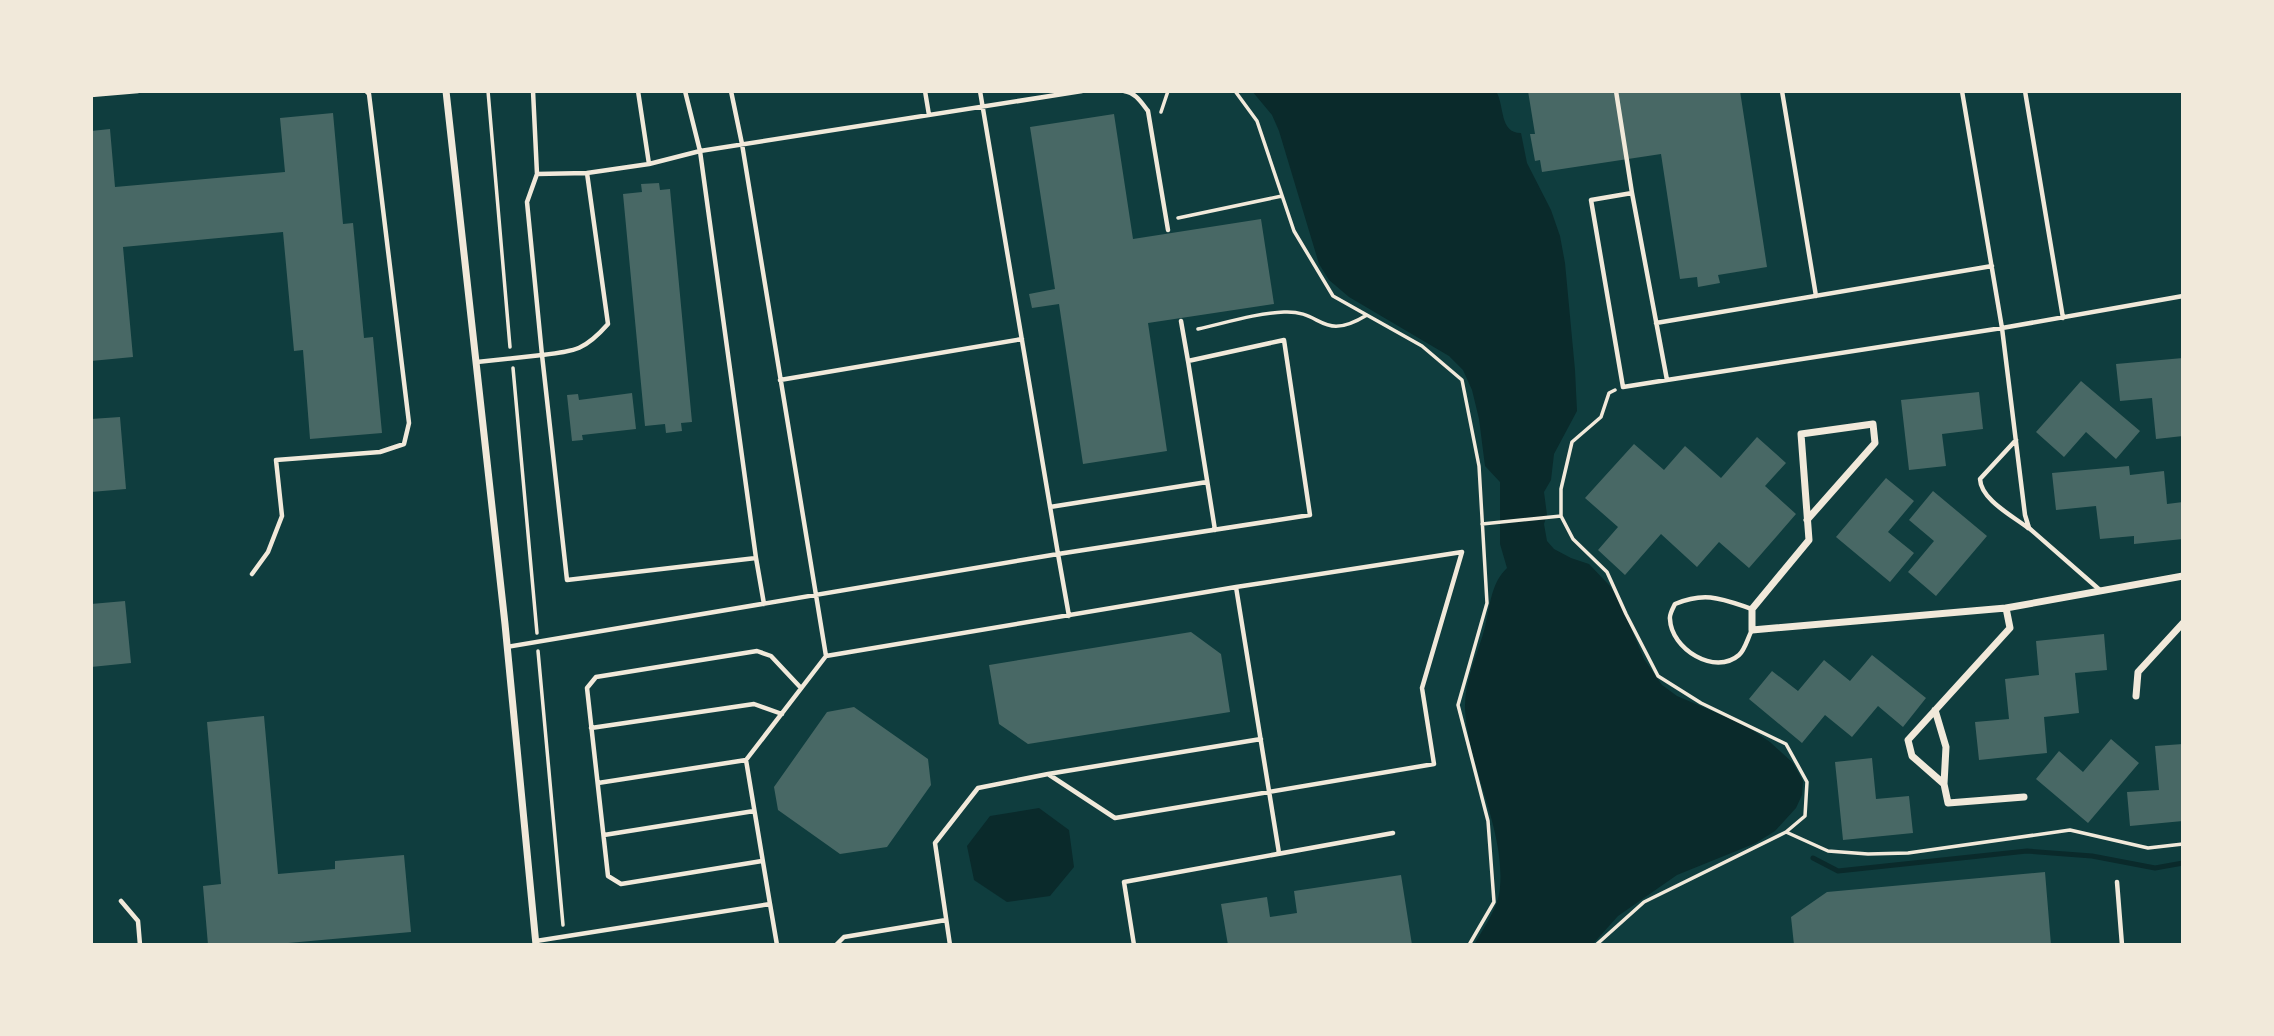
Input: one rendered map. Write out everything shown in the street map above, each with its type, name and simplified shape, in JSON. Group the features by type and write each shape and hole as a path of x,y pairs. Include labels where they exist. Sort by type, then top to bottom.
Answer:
{"street":[{"path":"446,91 507,647 536,943"},
{"path":"1807,520 1875,443 1873,424 1801,434 1807,520 1809,540 1752,609 1752,630 2006,608 2183,576"},
{"path":"1944,785 1912,756 1909,740 2010,628 2006,608"},
{"path":"2136,695 2138,672 2183,623"},
{"path":"1935,710 1946,747 1944,785 1948,803 2024,797"}],"lane":[{"path":"91,95 138,91"},
{"path":"252,574 268,552 282,516 276,460 380,452 404,444 409,423 369,94 366,91"},
{"path":"533,91 537,174 527,202 567,580 756,558"},
{"path":"638,91 649,164"},
{"path":"685,91 700,151 764,604"},
{"path":"731,91 826,656"},
{"path":"925,91 929,115"},
{"path":"980,91 1069,616"},
{"path":"537,174 587,173 649,164 700,151 1082,91"},
{"path":"1124,91 1131,92 1148,111 1168,230"},
{"path":"1616,91 1667,380"},
{"path":"1782,91 1816,296"},
{"path":"1962,91 2002,328 2025,515 2029,528"},
{"path":"2025,91 2063,318"},
{"path":"476,362 564,352 590,344 608,324 587,173"},
{"path":"1632,193 1591,200 1623,387 2002,328 2183,296"},
{"path":"1656,323 1992,266"},
{"path":"1181,321 1215,530"},
{"path":"780,380 1022,340"},
{"path":"507,647 1058,554 1310,515 1284,340 1188,361"},
{"path":"2016,440 1980,479 1980,485 1990,498 2101,591"},
{"path":"1050,507 1207,482"},
{"path":"598,783 746,760 826,656 1462,552 1422,688 1434,764 1115,818 1048,774"},
{"path":"1236,587 1279,853"},
{"path":"1752,609 1713,596 1689,598 1675,604 1670,619 1677,639 1702,660 1725,662 1740,654 1752,630"},
{"path":"762,860 621,884 608,876 587,688 596,677 757,651 771,656 802,688"},
{"path":"591,728 754,704 782,714"},
{"path":"950,945 935,843 978,789 1048,774 1261,739"},
{"path":"746,760 777,945"},
{"path":"604,835 754,811"},
{"path":"1134,945 1124,882 1393,833"},
{"path":"2117,882 2122,945"},
{"path":"121,901 138,921 140,945"},
{"path":"536,943 769,904"},
{"path":"836,945 844,937 946,920"}],"path":[{"path":"488,91 565,937"},
{"path":"1235,91 1256,121 1294,231 1333,296 1422,346 1462,380 1479,466 1487,603 1458,705 1488,821 1494,902 1469,945"},
{"path":"1166,220 1282,196"},
{"path":"1198,328 1283,312 1298,313 1331,326 1341,327 1349,326 1367,315"},
{"path":"1596,945 1644,902 1786,832 1805,816 1807,782 1786,744 1701,704 1658,676 1608,572 1573,539 1561,516 1561,489 1572,442 1601,417 1609,393 1623,387"},
{"path":"1482,524 1561,516"},
{"path":"1786,832 1828,851 1868,854 1908,853 2070,830 2148,848 2183,844"}],"water":[{"path":"1252,91 1496,91 1506,124 1514,132 1521,133 1527,163 1551,210 1565,263 1577,411 1554,454 1551,480 1544,492 1547,541 1554,549 1589,564 1610,586 1620,602 1644,659 1662,685 1677,696 1745,725 1770,742 1793,763 1803,781 1802,795 1796,808 1775,831 1756,843 1677,875 1618,916 1592,945 1474,945 1494,909 1499,894 1500,865 1492,820 1472,753 1465,699 1492,595 1507,568 1500,544 1500,482 1485,466 1479,419 1472,390 1463,370 1449,356 1349,297 1329,280 1319,264 1279,131 1272,115"},
{"path":"1039,808 1069,830 1074,867 1050,896 1007,902 974,880 967,846 990,816"}],"building":[{"path":"1528,91 1740,91 1767,267 1718,275 1720,283 1698,287 1697,277 1680,279 1661,154 1542,172 1540,160 1535,161 1530,134 1535,134"},
{"path":"333,113 343,224 353,223 364,338 373,337 382,433 310,439 303,350 294,351 283,232 123,247 133,357 91,361 91,131 110,129 115,187 285,172 280,118"},
{"path":"1114,114 1133,239 1261,219 1274,304 1148,323 1167,451 1083,464 1059,304 1032,308 1029,294 1055,289 1030,127"},
{"path":"659,183 660,190 670,189 692,422 681,423 682,431 666,433 665,424 645,426 623,194 642,192 641,184"},
{"path":"2183,358 2183,436 2156,439 2152,398 2120,401 2116,364"},
{"path":"2081,381 2140,431 2116,459 2086,432 2064,457 2036,432"},
{"path":"1979,392 1983,429 1942,434 1946,466 1909,470 1901,400"},
{"path":"632,393 636,429 582,435 583,440 572,441 567,395 578,394 579,400"},
{"path":"120,417 126,489 91,492 91,419"},
{"path":"1757,437 1786,463 1765,486 1796,514 1749,568 1719,542 1697,567 1661,534 1625,575 1598,550 1618,527 1585,498 1634,444 1664,470 1685,446 1721,478"},
{"path":"2129,466 2130,475 2164,471 2167,504 2183,502 2183,539 2134,544 2134,536 2100,539 2096,506 2056,510 2052,473"},
{"path":"1886,478 1914,501 1888,532 1914,553 1890,582 1836,537"},
{"path":"1933,491 1987,536 1936,596 1908,572 1934,541 1909,520"},
{"path":"125,601 131,663 91,667 91,604"},
{"path":"1191,632 1221,654 1230,712 1028,744 999,724 989,665"},
{"path":"2104,634 2107,670 2075,673 2079,713 2044,717 2047,753 1979,760 1975,722 2009,719 2005,679 2039,675 2036,641"},
{"path":"1872,655 1926,698 1903,727 1878,706 1852,737 1825,715 1802,743 1749,699 1772,671 1798,691 1824,660 1850,681"},
{"path":"854,707 928,759 931,785 887,847 840,854 778,810 774,787 827,712"},
{"path":"264,716 278,874 335,869 335,861 404,855 411,932 266,945 208,945 203,886 221,884 207,722"},
{"path":"2111,739 2139,763 2088,823 2036,779 2059,751 2083,772"},
{"path":"2183,744 2183,821 2130,826 2127,792 2159,790 2155,746"},
{"path":"1872,758 1876,799 1909,796 1913,833 1843,840 1835,762"},
{"path":"2045,872 2051,945 1794,945 1791,917 1827,892"},
{"path":"1401,875 1412,945 1228,945 1221,904 1267,897 1270,917 1297,913 1294,891"}],"waterway":[{"path":"1813,858 1838,871 2027,851 2092,856 2155,868 2183,863"}]}
